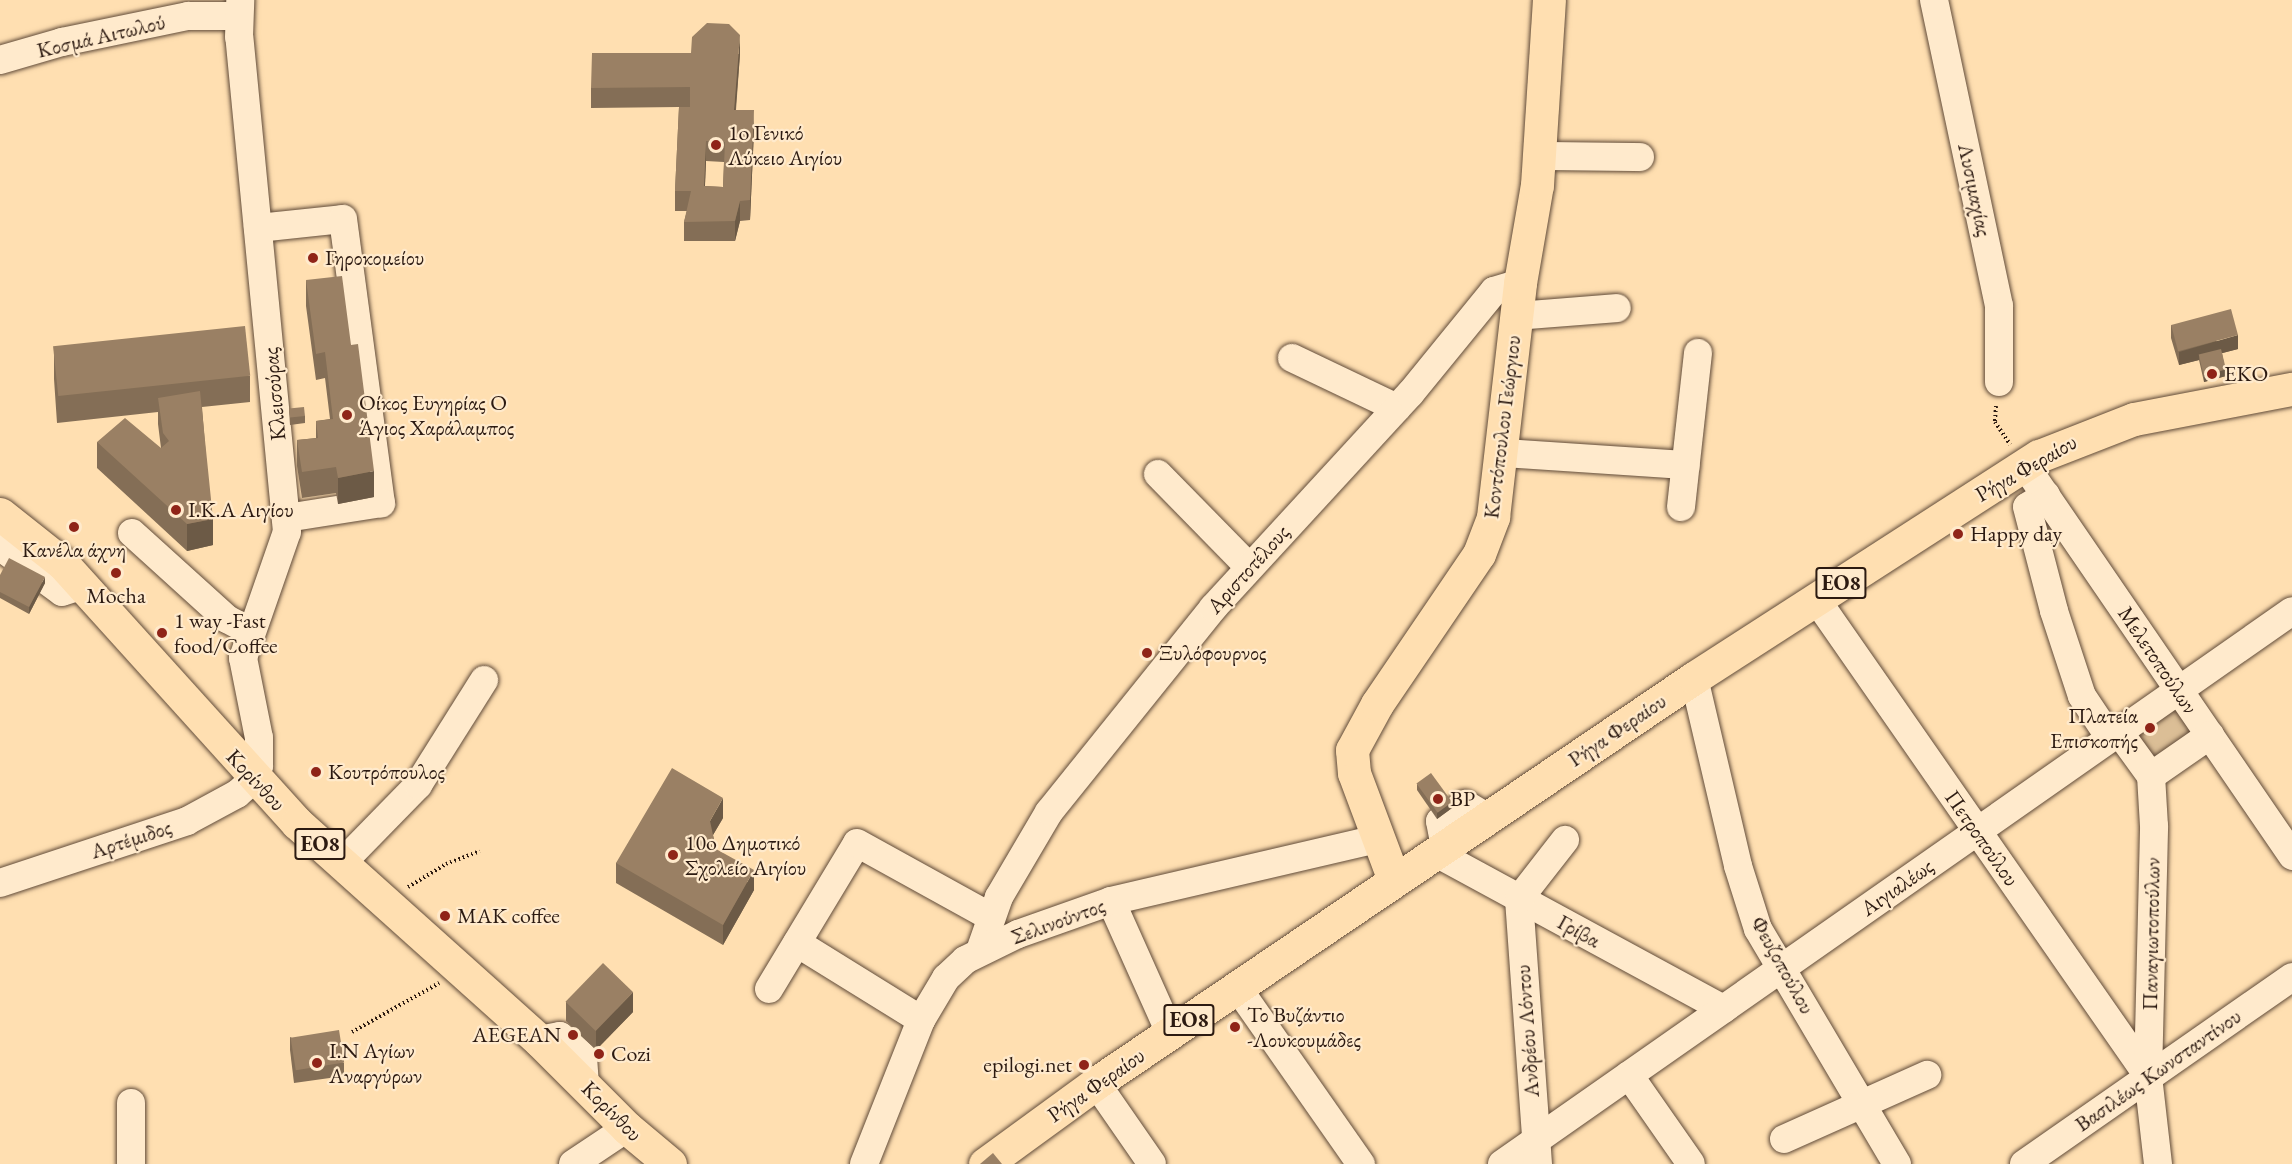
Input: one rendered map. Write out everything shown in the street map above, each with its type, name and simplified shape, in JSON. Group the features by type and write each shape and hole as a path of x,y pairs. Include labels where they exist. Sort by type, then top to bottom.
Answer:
{"main road":[{"name":"Κοντόπουλου Γεώργιου","path":"1394,880 1354,773 1352,750 1377,704 1479,554 1493,517 1503,453 1520,282 1540,156 1554,6"},
{"name":"Ρήγα Φεραίου","path":"985,1164 1096,1083 1694,678 2025,464 2056,446 2112,425 2247,398 2288,396"},
{"name":"Κορίνθου","path":"1,515 42,544 83,585 254,779 384,902 539,1040 663,1161"}],"street":[{"name":"Λυσιμαχίας","path":"1934,0 2000,306 1999,382"},
{"name":"Κοσμά Αιτωλού","path":"0,60 62,42 239,8"},
{"name":"Κλεισούρας","path":"239,8 286,518 286,532 250,631 243,658 259,738 259,766 254,779"},
{"path":"1540,156 1640,157"},
{"path":"258,228 343,219 381,503 286,518"},
{"name":"Αριστοτέλους","path":"980,951 991,917 1022,853 1049,812 1248,567 1396,408 1494,291 1520,282"},
{"path":"1516,316 1617,308"},
{"path":"1681,507 1698,353"},
{"path":"1292,358 1396,408"},
{"path":"1503,453 1686,465"},
{"name":"Μελετοπούλων","path":"2025,464 2292,856"},
{"path":"1158,474 1248,567"},
{"path":"2046,495 2027,507 2054,611 2082,696 2151,776 2210,735"},
{"path":"132,534 227,619 250,631"},
{"name":"Πετροπούλου","path":"1816,599 2148,1076"},
{"name":"Αιγιαλέως","path":"1502,1164 1536,1153 1629,1075 2292,611"},
{"name":"Φευζοπούλου","path":"1694,678 1738,866 1758,929 1783,967 1897,1164"},
{"path":"342,863 418,785 484,680"},
{"name":"Παναγιωτοπούλων","path":"2151,776 2154,826 2148,1076 2158,1164"},
{"name":"Αρτέμιδος","path":"0,883 187,821 237,794 254,779"},
{"name":"Σελινούντος","path":"864,1164 921,1020 946,978 980,951 1111,901 1378,839"},
{"path":"1519,898 1565,840"},
{"path":"769,988 857,843 991,917"},
{"name":"Γρίβα","path":"1441,850 1519,898 1723,1009"},
{"name":"Ανδρέου Λόντου","path":"1519,898 1536,1153"},
{"path":"1111,901 1170,1033"},
{"path":"797,943 921,1020"},
{"name":"Βασιλέως Κωνσταντίνου","path":"2025,1164 2292,977"},
{"path":"1237,987 1361,1164"},
{"path":"1784,1138 1927,1074"},
{"path":"1629,1075 1691,1164"},
{"path":"1096,1083 1152,1164"},
{"path":"131,1103 131,1164"},
{"path":"573,1164 627,1128"}],"path":[{"path":"1999,382 1995,422 2025,464"},
{"path":"384,902 446,864 480,851"},
{"path":"352,1032 461,971"}],"shaded area":[{"path":"2172,705 2195,737 2153,767 2130,736"}],"building":[{"name":"1o Γενικό Λύκειο Αιγίου","path":"707,23 729,24 740,35 734,110 754,110 750,200 740,201 735,221 684,222 691,191 675,191 679,107 690,107 690,87 591,88 592,53 691,53 692,37","holes":["706,141 725,142 723,187 704,186"]},
{"name":"Οίκος Ευγηρίας Ο Άγιος Χαράλαμπος","path":"342,276 351,345 358,344 374,471 338,478 336,467 302,472 297,440 318,438 316,421 333,419 325,352 316,354 306,280"},
{"path":"2231,309 2238,335 2178,351 2171,325"},
{"path":"245,326 250,376 58,396 53,346"},
{"path":"2221,349 2226,369 2204,375 2199,355"},
{"name":"Ι.Κ.Α Αιγίου","path":"200,391 213,519 187,524 97,442 125,418 161,448 169,441 163,433 158,398"},
{"path":"304,407 305,416 290,418 289,409"},
{"path":"9,558 45,577 29,607 0,592 0,575"},
{"name":"10o Δημοτικό Σχολείο Αιγίου","path":"672,768 723,798 710,821 716,849 754,870 723,925 616,863"},
{"path":"1431,773 1452,802 1438,813 1416,784"},
{"path":"603,963 633,992 596,1031 565,1002"},
{"path":"339,1030 344,1063 296,1070 291,1038"},
{"path":"993,1153 1002,1164 980,1164"}],"place":[{"name":"1o Γενικό Λύκειο Αιγίου","path":"716,145"},
{"name":"Γηροκομείου","path":"313,258"},
{"name":"EKO","path":"2212,374"},
{"name":"Οίκος Ευγηρίας Ο Άγιος Χαράλαμπος","path":"347,415"},
{"name":"Ι.Κ.Α Αιγίου","path":"176,510"},
{"name":"Κανέλα άχνη","path":"74,527"},
{"name":"Happy day","path":"1958,534"},
{"name":"Mocha","path":"116,573"},
{"name":"1 way -Fast food/Coffee","path":"162,633"},
{"name":"Ξυλόφουρνος","path":"1147,653"},
{"name":"Πλατεία Επισκοπής","path":"2150,728"},
{"name":"Κουτρόπουλος","path":"316,772"},
{"name":"BP","path":"1438,799"},
{"name":"10o Δημοτικό Σχολείο Αιγίου","path":"673,855"},
{"name":"ΜΑΚ coffee","path":"445,916"},
{"name":"Το Βυζάντιο -Λουκουμάδες","path":"1235,1027"},
{"name":"AEGEAN","path":"573,1035"},
{"name":"Cozi","path":"599,1054"},
{"name":"Ι.Ν Αγίων Αναργύρων","path":"317,1063"},
{"name":"epilogi.net","path":"1084,1065"}]}
